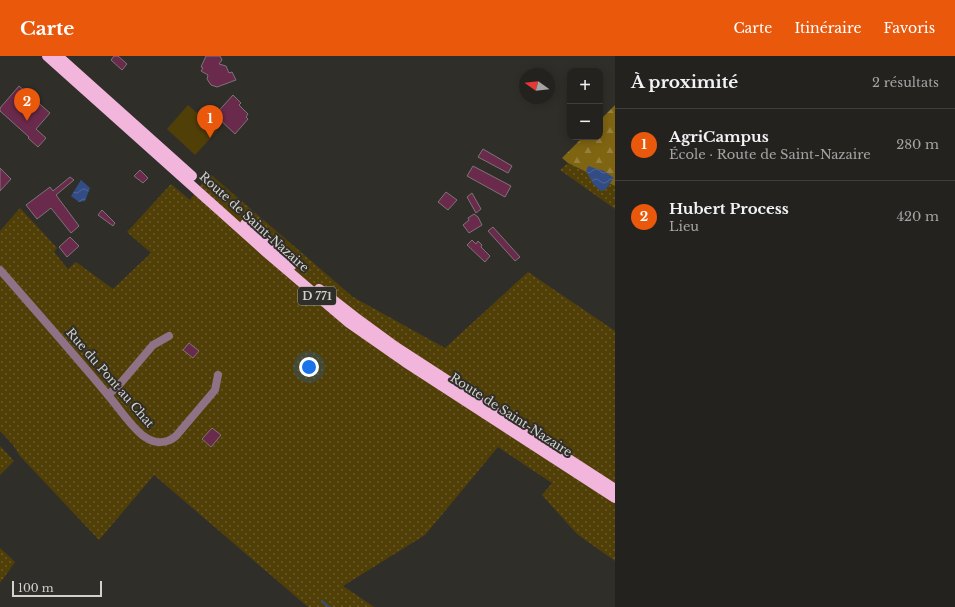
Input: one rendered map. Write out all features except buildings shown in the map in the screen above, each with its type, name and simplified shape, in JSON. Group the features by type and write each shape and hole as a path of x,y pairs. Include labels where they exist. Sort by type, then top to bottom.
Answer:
{"main road":[{"name":"Route de Saint-Nazaire","path":"47,56 267,253 349,322 404,362 615,498"},
{"name":"Route de Saint-Nazaire","path":"58,56 316,287 396,347 615,489"}],"street":[{"name":"Rue du Pont au Chat","path":"0,270 139,433 152,441 165,442 176,436 215,390 218,374"},
{"path":"108,395 119,385 153,345 169,336"}],"shaded area":[{"path":"188,105 217,131 195,155 167,129"},
{"path":"568,163 615,186 615,209 560,170"},
{"path":"209,173 353,297 445,348 528,272 615,331 615,561 577,534 542,495 552,483 498,447 425,535 343,586 374,607 308,607 154,475 99,540 20,456 13,445 0,431 0,231 20,208 57,248 54,252 68,269 76,262 113,289 151,253 127,232 171,184 190,200"},
{"path":"0,446 14,461 0,475"},
{"path":"0,548 15,562 0,583"}],"green space":[{"path":"615,105 615,186 568,163 562,158 580,140 603,140 603,117"}],"water":[{"path":"588,166 604,171 614,178 605,190 601,191 594,185 586,171"},
{"path":"81,180 90,188 85,201 79,202 71,196"}],"waterway":[{"path":"322,601 329,607"}],"place":[{"name":"Hubert Process","path":"27,121"},
{"name":"AgriCampus","path":"210,138"}]}
